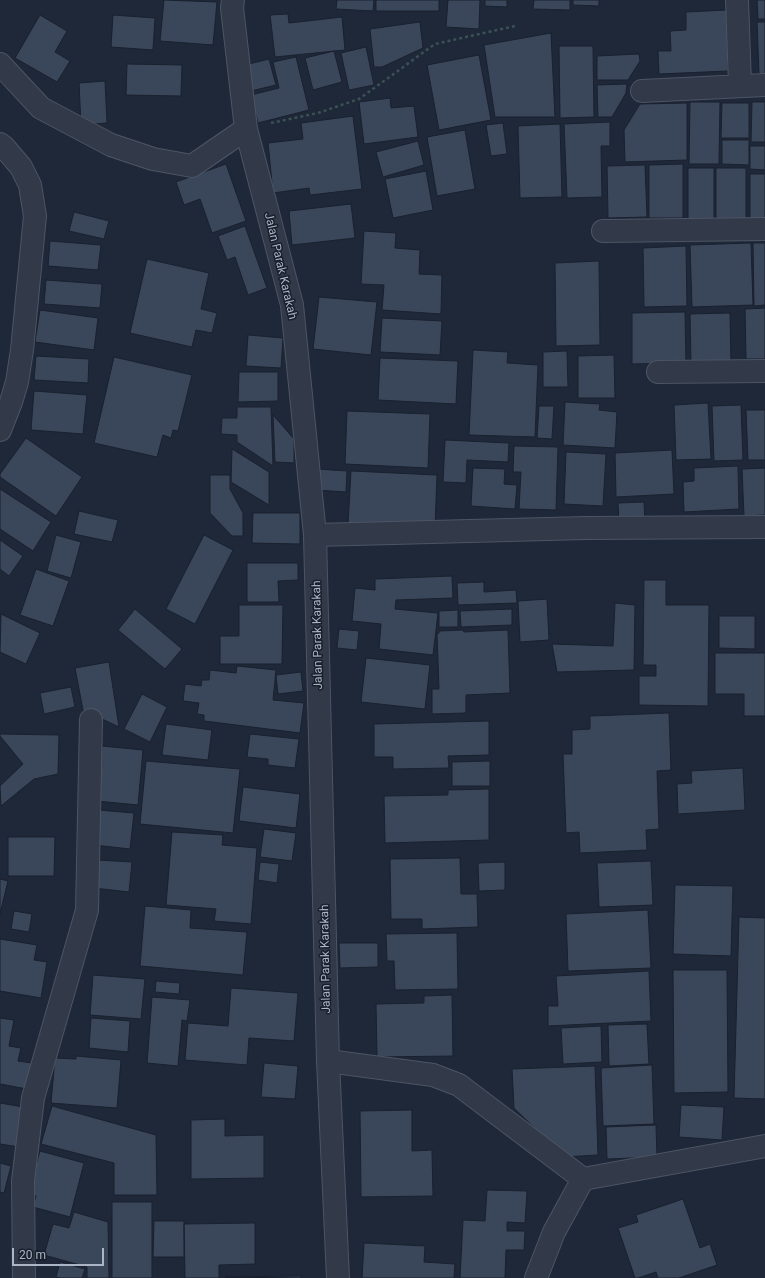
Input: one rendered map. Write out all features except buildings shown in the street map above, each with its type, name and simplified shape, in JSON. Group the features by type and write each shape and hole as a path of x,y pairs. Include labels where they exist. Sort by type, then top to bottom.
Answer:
{"street":[{"name":"Jalan Parak Karakah","path":"233,0 232,8 246,129 292,305 315,535 328,1061 338,1278"},
{"path":"737,0 740,85"},
{"path":"0,64 41,108 111,145 153,159 192,166 246,129"},
{"path":"642,91 740,85 765,85"},
{"path":"0,144 21,167 30,185 35,216 22,350 17,382 0,430"},
{"path":"603,231 765,229"},
{"path":"658,372 765,371"},
{"path":"315,535 586,528 765,527"},
{"path":"24,1278 23,1181 32,1098 87,910 91,720"},
{"path":"328,1061 433,1075 459,1085 584,1179 765,1146"},
{"path":"536,1278 554,1232 584,1179"}],"path":[{"path":"246,129 318,113 359,99 435,44 515,26"}]}
